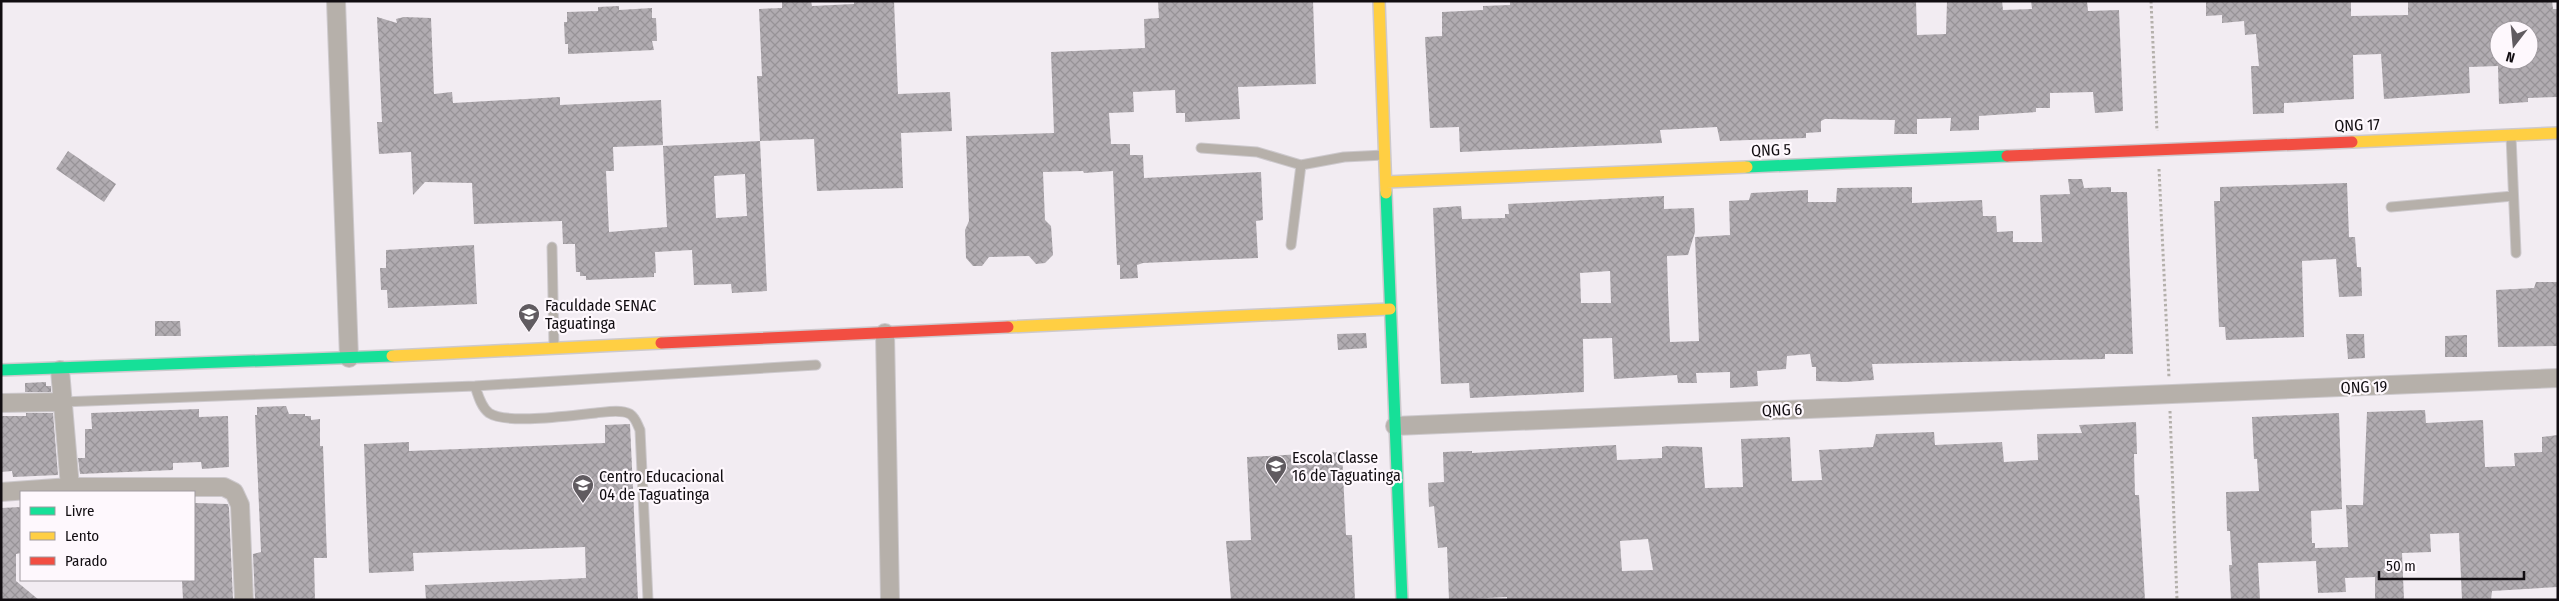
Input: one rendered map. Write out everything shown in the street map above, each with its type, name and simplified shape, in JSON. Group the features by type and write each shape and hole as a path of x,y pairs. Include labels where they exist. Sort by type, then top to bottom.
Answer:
{"street":[{"path":"336,1 349,358"},
{"path":"1379,1 1402,600"},
{"name":"QNG 17","path":"2158,150 2558,133"},
{"name":"QNG 5","path":"1386,182 2158,150"},
{"path":"1,370 60,370 349,358 1390,309"},
{"path":"885,333 890,600"},
{"path":"60,370 70,487"},
{"name":"QNG 19","path":"2169,394 2558,378"},
{"name":"QNG 6","path":"1395,426 2169,394"},
{"path":"1,403 62,402"},
{"path":"1,492 70,487 224,487 234,492 240,505 244,600"}],"lane":[{"path":"2510,135 2516,254"},
{"path":"1201,148 1257,152 1301,165 1344,156 1385,155"},
{"path":"1291,245 1301,165"},
{"path":"2391,206 2513,196"},
{"path":"552,247 554,348"},
{"path":"62,402 475,386 816,365"},
{"path":"475,386 482,404 488,412 498,417 540,418 612,411 629,413 636,419 640,430 648,600"}],"path":[{"path":"2152,1 2176,600"}],"building":[{"path":"811,1 812,6 854,4 854,1 894,1 898,94 950,92 952,131 901,133 903,188 817,191 814,139 760,141 757,76 762,76 759,9 782,8 782,2"},
{"path":"1158,1 1313,1 1316,84 1238,87 1240,119 1185,122 1185,113 1176,113 1175,90 1133,92 1134,112 1109,113 1111,144 1130,144 1130,155 1143,155 1144,178 1261,172 1263,220 1256,221 1258,258 1143,263 1137,265 1138,278 1120,279 1120,265 1117,265 1113,171 1084,173 1083,171 1043,172 1045,220 1051,226 1053,255 1045,263 1036,264 1029,256 989,257 982,266 973,266 966,258 965,230 969,221 966,136 1054,133 1051,52 1145,48 1144,19 1159,18"},
{"path":"1510,1 1916,1 1917,35 1946,34 1947,1 2002,1 2003,10 2032,9 2031,1 2087,1 2088,11 2119,10 2123,111 2095,113 2093,92 2050,93 2050,108 2036,108 2036,112 1979,116 1979,130 1950,131 1951,118 1917,119 1917,134 1894,134 1895,120 1825,119 1821,121 1821,132 1806,133 1806,138 1720,141 1717,127 1660,130 1662,143 1460,152 1459,127 1430,128 1425,37 1442,36 1442,12 1483,10 1483,6 1510,5"},
{"path":"2206,1 2351,1 2351,16 2408,15 2408,1 2552,1 2553,9 2558,9 2558,97 2528,98 2528,102 2499,104 2498,70 2539,70 2539,20 2489,20 2489,66 2469,67 2470,93 2384,99 2381,54 2353,55 2354,99 2284,103 2284,113 2253,114 2251,66 2259,66 2256,34 2245,35 2244,21 2222,23 2222,15 2206,16"},
{"path":"619,6 619,10 652,8 652,18 656,18 657,41 652,41 654,50 568,54 568,44 565,44 564,22 567,22 567,12 598,11 598,7"},
{"path":"377,17 397,23 396,19 404,17 431,18 434,94 452,92 453,103 560,97 560,105 661,100 663,145 613,147 614,171 606,171 609,232 667,227 663,146 760,141 767,291 732,293 731,284 694,285 692,250 655,252 656,273 654,273 654,277 586,280 586,276 580,276 580,272 576,272 575,244 563,244 562,221 474,224 472,183 425,182 413,195 411,152 379,154 377,122 382,122","holes":["745,174 747,216 716,218 714,176"]},
{"path":"68,151 116,184 104,202 56,169"},
{"path":"2068,179 2082,179 2084,188 2111,187 2111,192 2127,192 2133,354 2105,354 2105,359 1872,364 1874,380 1845,382 1816,381 1816,367 1812,367 1810,354 1787,356 1786,369 1757,371 1758,386 1730,388 1730,372 1696,373 1697,383 1678,383 1677,375 1614,379 1612,338 1583,339 1584,392 1470,398 1469,383 1441,384 1433,208 1461,206 1462,219 1505,218 1505,214 1509,214 1508,204 1664,196 1664,209 1694,208 1695,232 1688,255 1667,256 1670,342 1699,341 1695,237 1730,235 1729,201 1749,200 1751,193 1808,190 1808,202 1836,202 1837,188 1912,187 1912,203 1982,200 1983,216 1996,216 1997,232 2013,231 2013,242 2042,242 2040,195 2070,194","holes":["1610,271 1611,303 1581,303 1580,273"]},
{"path":"2347,183 2349,237 2355,237 2357,267 2361,267 2362,296 2339,297 2336,259 2302,261 2304,337 2226,340 2225,327 2219,327 2214,201 2220,201 2220,187"},
{"path":"474,245 477,304 388,308 387,290 381,290 380,268 386,268 386,250"},
{"path":"2536,282 2558,282 2558,346 2498,347 2496,290 2534,288"},
{"path":"155,321 180,321 181,336 155,336"},
{"path":"1366,333 1367,348 1338,350 1337,334"},
{"path":"2346,334 2364,334 2365,358 2348,359"},
{"path":"2467,335 2467,357 2445,357 2445,336"},
{"path":"46,382 46,386 51,386 51,392 25,392 25,383"},
{"path":"286,406 289,414 305,414 305,416 311,416 311,420 320,419 320,446 323,446 327,558 314,558 315,600 255,600 253,554 261,552 255,415 257,415 257,407"},
{"path":"199,409 199,417 228,416 229,467 202,469 201,462 173,463 173,470 80,474 78,458 85,458 85,429 92,429 91,413"},
{"path":"2425,410 2426,423 2483,420 2485,467 2515,466 2514,453 2542,452 2542,437 2558,435 2558,587 2492,591 2491,600 2462,600 2459,533 2430,534 2431,552 2402,553 2404,600 2375,600 2375,577 2345,578 2346,592 2318,593 2316,561 2258,563 2260,600 2231,600 2229,565 2232,565 2230,531 2227,531 2226,492 2259,491 2257,459 2254,459 2252,417 2339,413 2342,509 2311,511 2312,543 2315,543 2315,548 2348,547 2346,505 2363,505 2367,412"},
{"path":"26,413 53,413 58,475 13,477 12,471 1,472 1,416 26,416"},
{"path":"2136,422 2137,454 2134,454 2135,495 2139,495 2145,600 1507,600 1507,597 1449,600 1447,547 1438,548 1434,506 1429,507 1428,483 1444,482 1443,452 1472,451 1472,453 1616,445 1617,460 1662,458 1662,447 1667,446 1702,447 1705,488 1743,487 1741,439 1790,437 1792,481 1822,480 1819,450 1873,447 1876,434 1934,432 1935,445 2002,442 2004,462 2038,460 2037,434 2082,433 2079,425","holes":["1648,539 1653,570 1622,571 1620,541"]},
{"path":"630,424 638,600 426,600 425,585 586,578 585,547 413,553 414,571 369,573 364,444 409,442 409,451 605,443 605,425"},
{"path":"1342,452 1346,535 1352,535 1355,600 1231,600 1226,541 1251,540 1247,457"},
{"path":"195,503 228,504 233,600 183,600 182,581 195,581"},
{"path":"20,507 20,553 16,554 16,581 39,600 1,600 1,508"}],"traffic: fast":[{"path":"1747,167 2007,156"},
{"path":"1386,193 1402,600"},
{"path":"1,370 392,356"}],"traffic: slow":[{"path":"1379,1 1386,193"},
{"path":"2352,142 2558,133"},
{"path":"1386,182 1747,167"},
{"path":"1008,327 1390,309"},
{"path":"392,356 661,343"}],"traffic: jam":[{"path":"2007,156 2352,142"},
{"path":"661,343 1008,327"}],"place":[{"name":"Faculdade SENAC Taguatinga","path":"529,333"},
{"name":"Escola Classe 16 de Taguatinga","path":"1276,485"},
{"name":"Centro Educacional 04 de Taguatinga","path":"583,504"}]}
